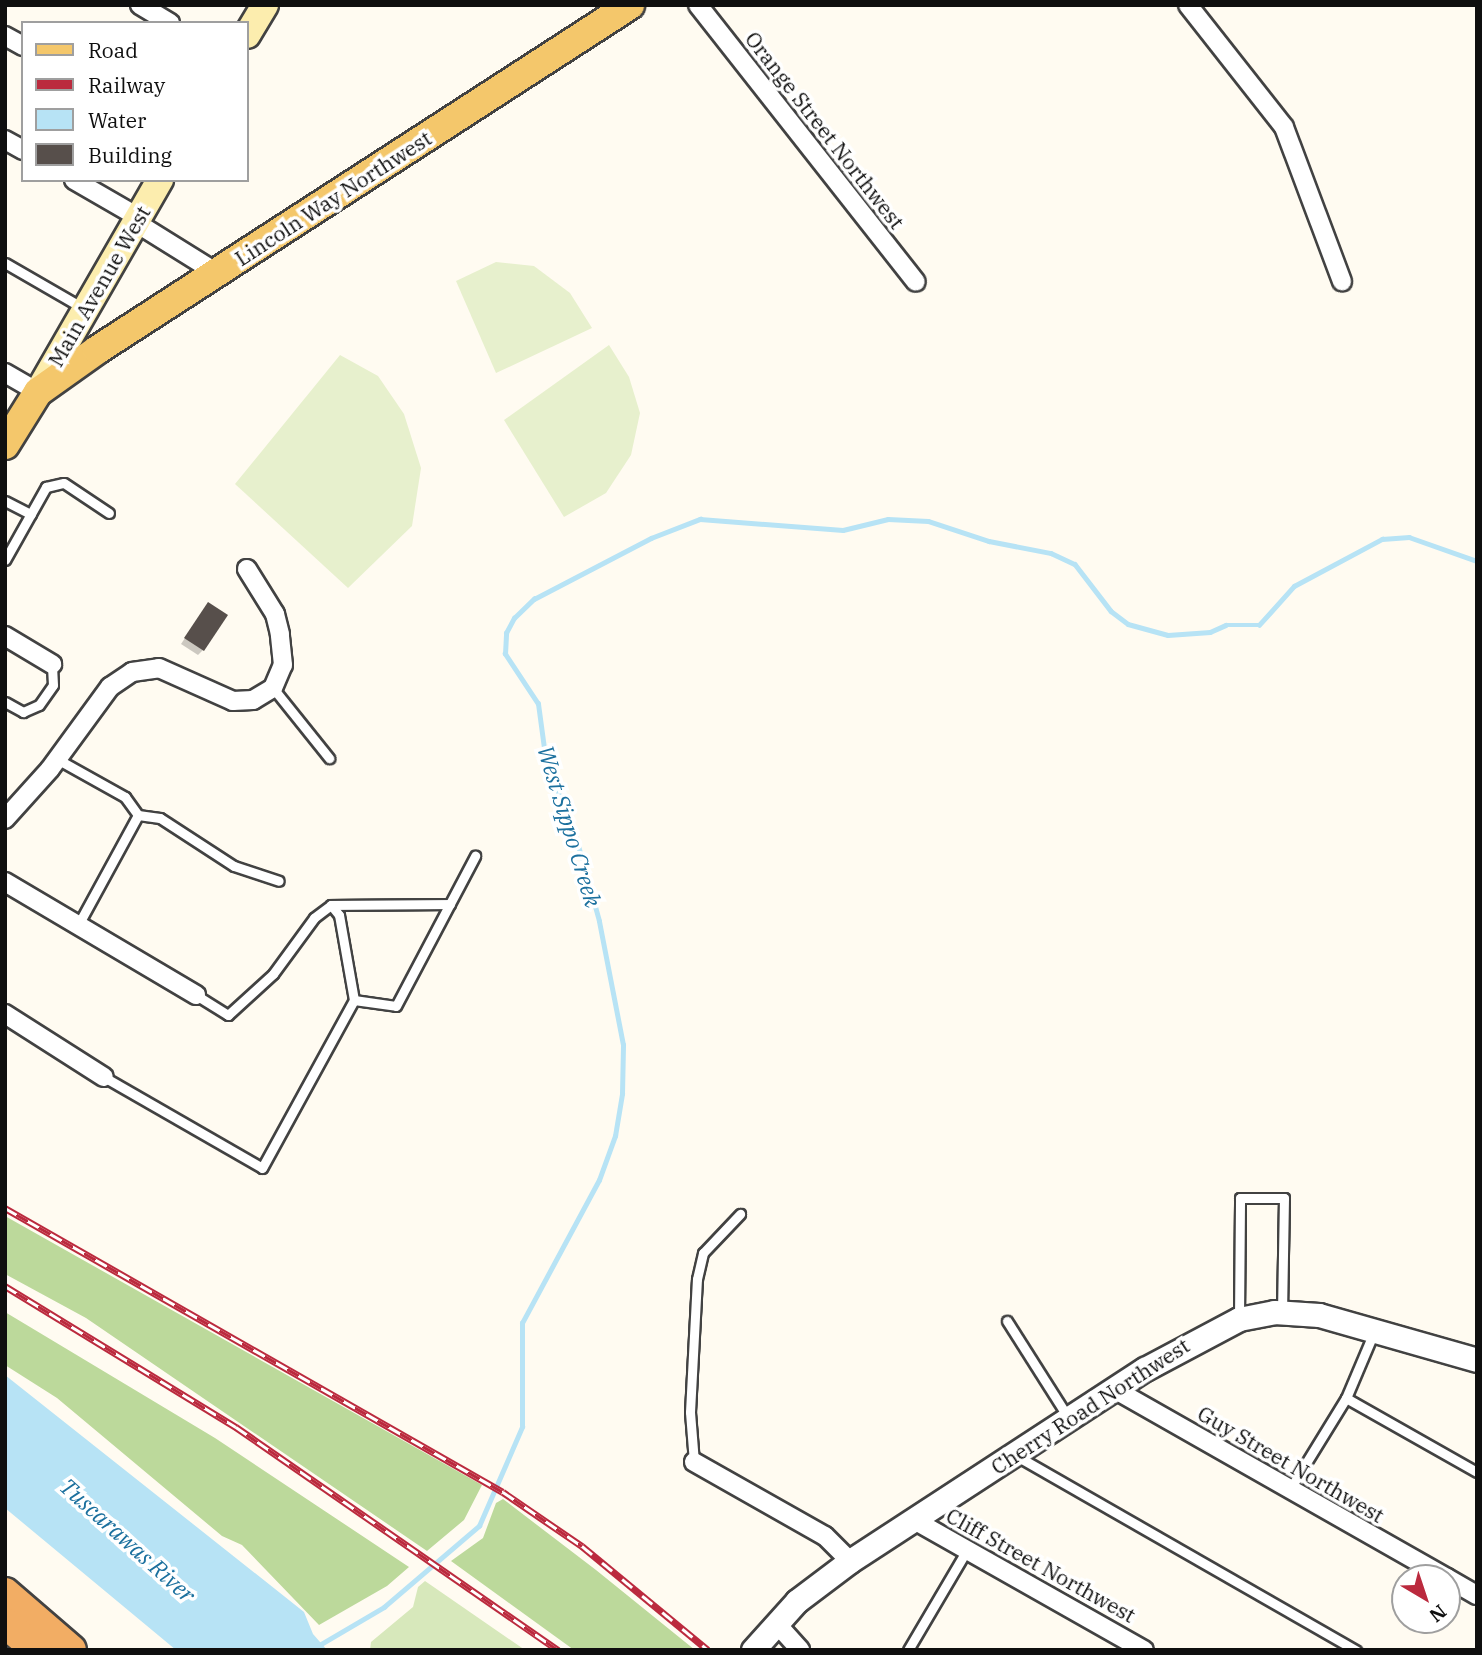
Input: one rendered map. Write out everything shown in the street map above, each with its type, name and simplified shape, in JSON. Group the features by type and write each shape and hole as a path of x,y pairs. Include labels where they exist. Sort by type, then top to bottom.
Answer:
{"highway":[{"path":"5,1593 71,1650"},
{"path":"5,1622 37,1650"}],"main road":[{"path":"248,34 265,5"},
{"name":"Lincoln Way Northwest","path":"38,392 630,5"},
{"name":"Main Avenue West","path":"38,392 159,182"},
{"path":"5,445 38,392"}],"street":[{"path":"140,5 167,21"},
{"name":"Orange Street Northwest","path":"698,5 916,282"},
{"path":"1188,5 1284,127 1342,281"},
{"path":"5,36 21,45"},
{"path":"5,140 21,149"},
{"path":"77,182 217,273"},
{"path":"5,373 38,392"},
{"path":"5,819 57,759 110,687 132,672 159,668 233,701 253,699 273,688 283,665 281,634 275,614 247,569"},
{"path":"5,635 52,664"},
{"path":"5,883 195,995"},
{"path":"5,1014 104,1077"},
{"name":"Cherry Road Northwest","path":"756,1646 776,1623 850,1561 1181,1347 1240,1319 1282,1312 1319,1315 1477,1360"},
{"name":"Guy Street Northwest","path":"1114,1389 1422,1564"},
{"path":"694,1462 825,1536 850,1561"},
{"name":"Cliff Street Northwest","path":"914,1520 1144,1650"},
{"name":"Guy Street Northwest","path":"1461,1586 1477,1595"},
{"path":"776,1623 800,1650"}],"lane":[{"path":"5,263 85,309"},
{"path":"5,560 46,487 64,482 109,513"},
{"path":"5,501 31,514"},
{"path":"5,702 23,712 39,705 53,685 52,664"},
{"path":"273,688 329,758"},
{"path":"57,759 125,797 138,815 160,818 234,866 279,881"},
{"path":"78,926 138,815"},
{"path":"354,1000 396,1006 475,856"},
{"path":"195,995 228,1015 274,974 314,918 331,905 450,904"},
{"path":"104,1077 262,1168 354,1000 339,915 331,905"},
{"path":"1240,1319 1240,1198 1284,1198 1282,1312"},
{"path":"694,1462 690,1412 697,1279 703,1253 740,1214"},
{"path":"1007,1321 1069,1418"},
{"path":"1290,1489 1346,1398 1375,1329"},
{"path":"1346,1398 1477,1472"},
{"path":"1014,1454 1356,1650"},
{"path":"908,1650 967,1550"}],"green space":[{"path":"496,262 534,266 570,293 592,328 496,373 456,281"},
{"path":"609,345 629,377 640,413 631,455 606,493 564,517 504,420"},
{"path":"340,355 378,376 404,414 421,468 412,526 348,588 235,484"},
{"path":"5,1216 482,1485 464,1520 427,1551 86,1318 5,1274"},
{"path":"5,1312 215,1438 409,1567 387,1586 319,1625 242,1545 222,1536 57,1398 5,1365"},
{"path":"503,1499 695,1650 574,1650 451,1561 483,1538 496,1503"},
{"path":"425,1581 525,1650 370,1650 371,1642 413,1607 418,1587"}],"water":[{"name":"Tuscarawas River","path":"5,1375 304,1612 313,1634 327,1650 176,1650 5,1508"}],"building":[{"path":"208,602 228,615 204,651 184,638"}],"waterway":[{"name":"West Sippo Creek","path":"311,1650 384,1607 479,1526 522,1427 522,1323 599,1180 615,1136 622,1094 623,1045 599,921 575,835 546,763 538,704 505,654 506,633 514,618 534,599 651,538 700,519 843,530 888,519 928,521 989,541 1051,553 1075,564 1111,611 1128,624 1168,635 1210,632 1226,625 1259,625 1294,586 1382,539 1409,537 1477,561"}],"railway":[{"path":"5,1208 503,1492 582,1546 708,1650"},
{"path":"5,1286 236,1427 558,1650"}]}
